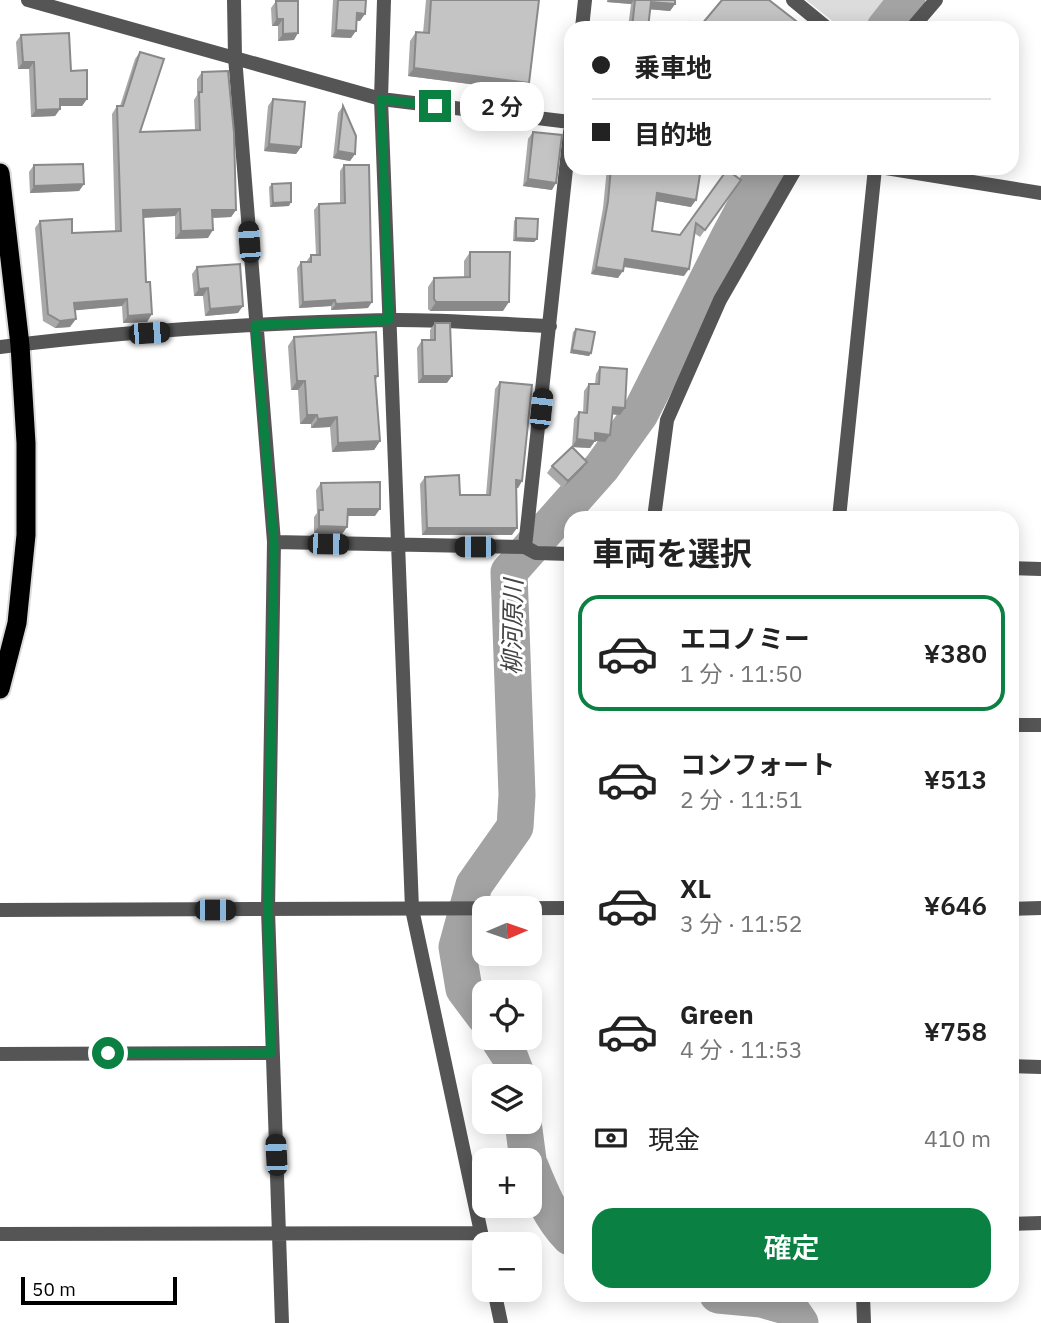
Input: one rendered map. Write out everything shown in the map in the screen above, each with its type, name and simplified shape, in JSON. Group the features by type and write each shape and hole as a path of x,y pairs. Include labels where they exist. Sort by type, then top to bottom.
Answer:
{"highway":[{"path":"0,173 20,345 26,443 26,536 17,623 0,689"}],"street":[{"path":"28,0 381,99 564,121"},
{"path":"234,0 235,57 274,542 268,910 282,1323"},
{"path":"384,0 381,99 412,908 481,1232"},
{"path":"583,21 585,0"},
{"path":"793,0 818,21"},
{"path":"918,21 936,0"},
{"path":"531,550 566,175"},
{"path":"655,511 667,420 720,300 792,175"},
{"path":"840,511 874,175"},
{"path":"929,175 1041,193"},
{"path":"0,347 255,325 389,320 550,326"},
{"path":"274,542 564,553"},
{"path":"1019,568 1041,569"},
{"path":"1019,725 1041,725"},
{"path":"0,910 564,908"},
{"path":"1019,909 1041,908"},
{"path":"0,1054 271,1053"},
{"path":"1019,1066 1041,1067"},
{"path":"1019,1224 1041,1223"},
{"path":"0,1234 472,1233"},
{"path":"497,1302 501,1323"},
{"path":"863,1302 864,1323"}],"shaded area":[{"path":"806,0 891,0 874,21 832,21"}],"building":[{"path":"338,0 366,0 365,14 357,13 356,31 336,30"},
{"path":"431,0 539,0 529,83 414,68 416,32 429,33"},
{"path":"635,0 675,0 675,4 651,2 649,21 633,21"},
{"path":"722,0 769,0 796,21 704,21"},
{"path":"276,1 298,1 298,33 283,34 283,19 277,19"},
{"path":"69,33 71,71 87,70 87,99 60,99 60,109 36,110 34,62 23,62 21,35"},
{"path":"140,52 164,59 140,132 200,130 199,92 202,92 202,72 228,71 234,133 236,210 212,210 213,230 181,231 180,209 143,210 146,282 150,282 152,314 128,316 127,299 74,303 76,319 60,321 48,314 40,221 72,219 72,233 121,231 117,106 123,106"},
{"path":"273,99 305,102 301,147 269,144"},
{"path":"343,106 356,136 355,154 338,151"},
{"path":"533,132 562,135 556,183 528,179"},
{"path":"83,164 84,184 34,186 34,165"},
{"path":"344,165 369,165 372,302 303,302 301,262 311,262 311,255 320,255 319,204 345,203"},
{"path":"610,175 700,175 696,200 657,193 652,231 680,235 723,175 734,175 741,180 705,230 696,223 689,269 625,259 623,271 596,267"},
{"path":"291,183 291,202 273,203 272,184"},
{"path":"516,218 538,219 537,239 516,238"},
{"path":"470,252 510,252 509,302 436,302 434,278 470,277"},
{"path":"240,264 243,306 210,309 208,288 199,289 197,267"},
{"path":"435,323 450,323 452,376 423,376 422,340 435,340"},
{"path":"576,329 595,332 591,353 572,350"},
{"path":"376,332 378,376 375,376 380,441 338,443 337,417 318,419 317,415 307,415 305,381 297,381 294,337"},
{"path":"600,367 627,369 625,408 613,407 610,435 595,433 595,441 577,439 579,412 587,413 589,384 599,384"},
{"path":"500,382 532,385 522,481 516,480 517,528 427,528 425,477 459,475 460,495 490,495"},
{"path":"572,447 587,462 568,481 552,466"},
{"path":"380,482 380,509 348,509 347,527 319,526 319,510 323,510 321,483"}],"waterway":[{"name":"柳河原川","path":"890,21 907,0"},
{"name":"柳河原川","path":"472,1000 464,989 457,947 474,885 515,827 517,795 509,572 602,467 640,414 729,237 758,183 765,175"},
{"name":"柳河原川","path":"506,1050 512,1064"},
{"name":"柳河原川","path":"525,1134 526,1148"},
{"name":"柳河原川","path":"542,1194 564,1231"},
{"name":"柳河原川","path":"772,1302 789,1307 800,1323"}],"route":[{"path":"108,1053 271,1053 268,910 274,542 255,325 389,320 381,99 435,106"}]}
